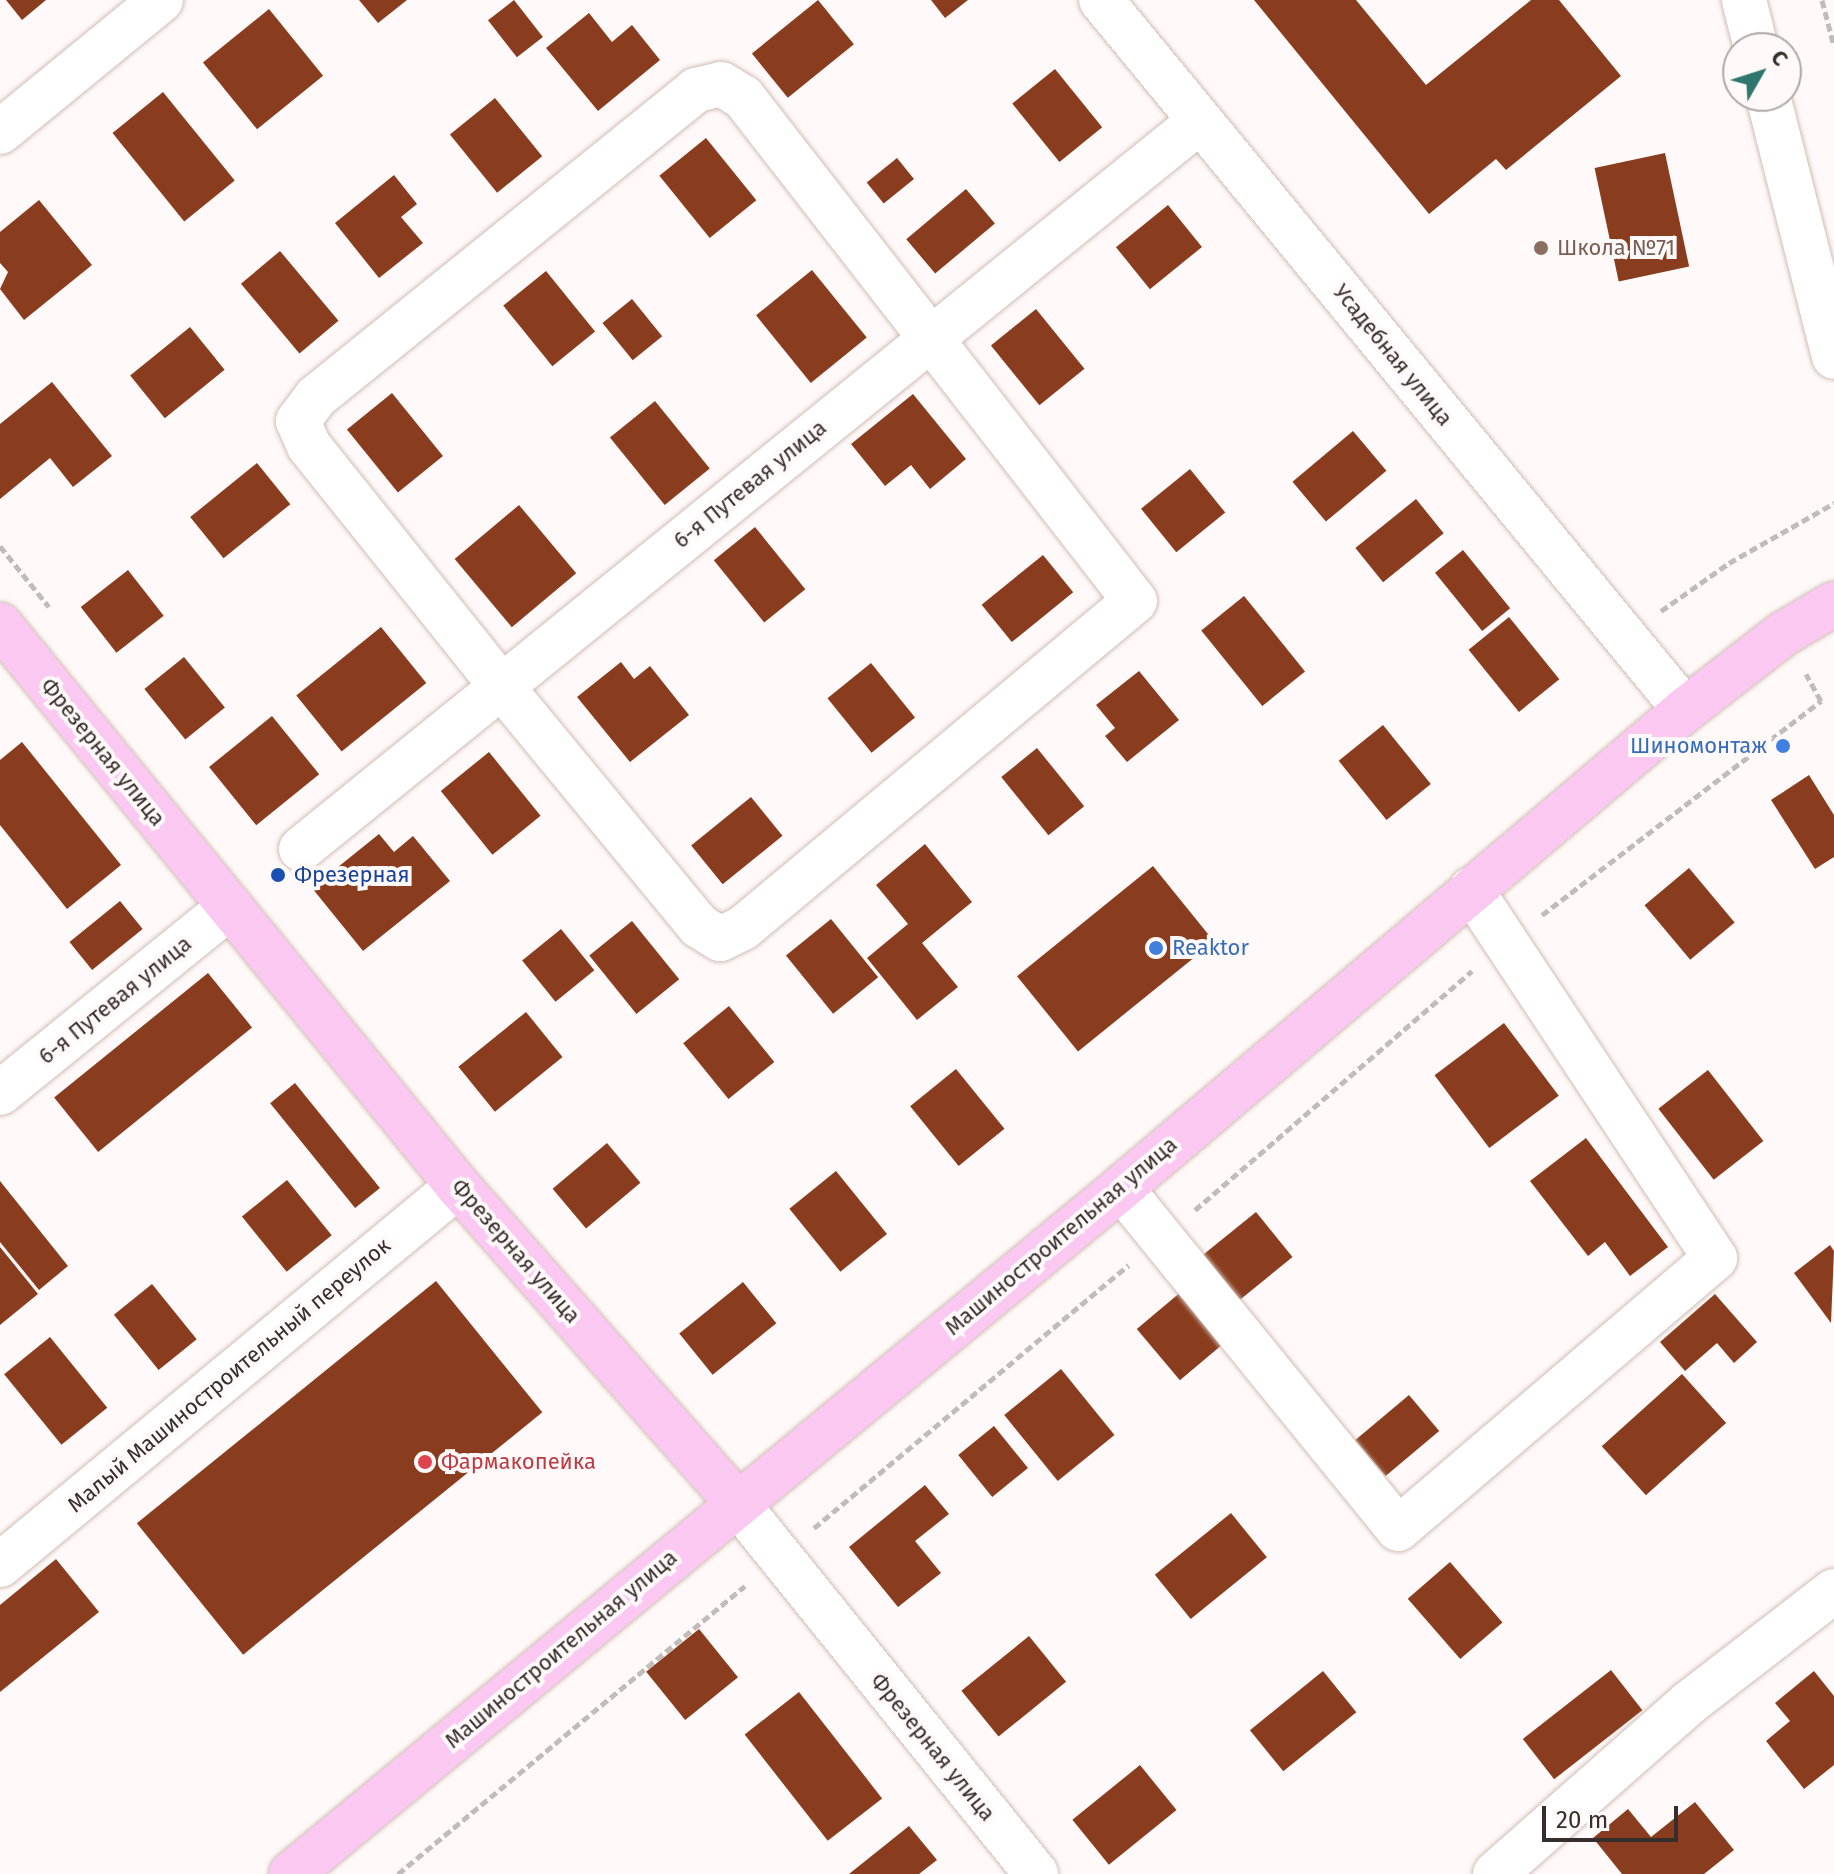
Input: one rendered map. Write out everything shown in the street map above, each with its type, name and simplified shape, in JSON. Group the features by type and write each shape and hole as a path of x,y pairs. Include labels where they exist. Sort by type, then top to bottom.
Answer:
{"main road":[{"name":"Машиностроительная улица","path":"291,1874 1121,1188 1685,710 1783,634 1834,604"},
{"name":"Фрезерная улица","path":"4,638 230,907 458,1186 737,1503"}],"street":[{"path":"0,132 161,0"},
{"name":"Усадебная улица","path":"1101,0 1685,710"},
{"path":"1744,0 1752,32"},
{"path":"721,84 743,97 1135,601 743,928 720,939 699,926 502,687 309,446 298,421 316,397 696,90 721,84"},
{"path":"1772,112 1834,357"},
{"name":"6-я Путевая улица","path":"301,849 930,336 1200,121"},
{"path":"1121,1188 1398,1529 1715,1258 1471,890"},
{"name":"6-я Путевая улица","path":"0,1093 230,907"},
{"name":"Малый Машиностроительный переулок","path":"0,1565 458,1186"},
{"name":"Фрезерная улица","path":"737,1503 1021,1869"},
{"path":"1495,1874 1689,1703 1834,1591"}],"path":[{"path":"1822,0 1834,46"},
{"path":"1625,637 1729,563 1834,503"},
{"path":"398,1874 1162,1238 1506,943 1821,701 1804,670"}],"building":[{"path":"6,0 46,0 22,20"},
{"path":"359,0 407,0 378,23"},
{"path":"514,0 543,37 517,57 488,20"},
{"path":"818,0 854,44 788,98 752,53"},
{"path":"931,0 968,0 945,18"},
{"path":"1254,0 1356,0 1426,85 1531,0 1559,0 1621,76 1506,170 1496,159 1429,214"},
{"path":"269,9 323,76 257,129 203,62"},
{"path":"589,13 612,42 632,25 660,60 598,111 546,48"},
{"path":"1055,69 1102,127 1059,162 1012,104"},
{"path":"163,92 235,181 184,222 112,133"},
{"path":"495,98 542,156 497,193 450,135"},
{"path":"706,138 756,200 710,238 659,176"},
{"path":"1665,153 1689,266 1619,281 1595,168"},
{"path":"897,158 914,179 884,204 867,183"},
{"path":"394,175 417,204 401,217 423,243 379,278 335,223"},
{"path":"966,189 995,223 935,274 906,239"},
{"path":"39,200 92,265 24,320 0,289 8,272 0,263 0,232"},
{"path":"1168,205 1202,247 1150,289 1116,247"},
{"path":"280,251 338,321 299,353 241,284"},
{"path":"812,270 867,338 811,383 756,315"},
{"path":"546,271 595,332 552,366 503,306"},
{"path":"632,299 662,336 633,360 602,323"},
{"path":"1036,309 1084,369 1039,405 991,346"},
{"path":"190,327 225,370 165,418 130,375"},
{"path":"52,382 112,456 73,487 50,458 0,499 0,424"},
{"path":"392,393 443,456 398,492 347,430"},
{"path":"913,394 966,459 930,489 911,465 885,486 851,444"},
{"path":"655,401 710,469 665,505 610,438"},
{"path":"1353,431 1386,471 1326,522 1292,482"},
{"path":"257,463 290,504 224,558 190,517"},
{"path":"1190,469 1225,513 1176,552 1141,509"},
{"path":"1416,499 1444,533 1383,582 1355,548"},
{"path":"519,505 576,573 512,627 455,559"},
{"path":"755,527 805,589 764,623 714,560"},
{"path":"1463,550 1510,608 1482,631 1435,573"},
{"path":"1043,555 1073,592 1012,642 982,605"},
{"path":"128,570 164,616 116,653 81,607"},
{"path":"1244,596 1305,671 1262,706 1201,631"},
{"path":"1509,617 1559,679 1519,712 1469,650"},
{"path":"381,627 426,683 342,752 296,696"},
{"path":"184,657 225,708 185,740 144,689"},
{"path":"621,662 634,679 650,666 689,715 630,762 577,697"},
{"path":"871,663 915,717 872,753 827,698"},
{"path":"1139,671 1179,720 1127,762 1105,736 1115,728 1096,705"},
{"path":"272,716 319,774 256,825 209,767"},
{"path":"1383,725 1431,784 1387,820 1339,761"},
{"path":"22,742 121,865 67,909 0,825 0,760"},
{"path":"1037,748 1084,806 1048,835 1001,777"},
{"path":"489,752 541,816 492,855 441,791"},
{"path":"1809,775 1834,815 1834,857 1815,869 1771,800"},
{"path":"751,797 782,836 723,884 691,845"},
{"path":"379,834 394,852 413,836 450,881 363,951 312,888"},
{"path":"925,844 972,902 922,943 958,987 917,1020 867,958 908,924 876,885"},
{"path":"1153,866 1214,941 1078,1052 1017,976"},
{"path":"1689,868 1735,922 1690,960 1645,905"},
{"path":"120,901 143,929 92,970 69,942"},
{"path":"831,919 878,977 833,1014 786,956"},
{"path":"632,921 679,979 636,1014 589,956"},
{"path":"561,929 594,970 555,1002 522,960"},
{"path":"208,973 252,1027 98,1152 54,1098"},
{"path":"729,1006 774,1062 728,1099 683,1043"},
{"path":"526,1012 563,1057 495,1112 458,1067"},
{"path":"1504,1023 1559,1096 1489,1148 1435,1075"},
{"path":"956,1069 1004,1129 959,1166 910,1106"},
{"path":"1708,1070 1763,1141 1714,1180 1658,1109"},
{"path":"295,1083 380,1188 355,1208 270,1103"},
{"path":"1586,1138 1668,1247 1630,1276 1605,1242 1588,1256 1530,1181"},
{"path":"607,1143 640,1183 586,1228 553,1189"},
{"path":"836,1171 887,1234 840,1272 789,1209"},
{"path":"287,1180 332,1235 287,1272 242,1217"},
{"path":"0,1181 68,1266 39,1290 0,1242"},
{"path":"1256,1212 1293,1257 1238,1301 1202,1256"},
{"path":"1830,1245 1834,1251 1831,1323 1794,1273"},
{"path":"0,1247 38,1294 0,1325"},
{"path":"436,1281 542,1412 243,1655 137,1523"},
{"path":"743,1282 776,1323 713,1375 679,1334"},
{"path":"152,1284 197,1339 159,1370 114,1315"},
{"path":"1182,1291 1225,1342 1180,1380 1137,1329"},
{"path":"1715,1294 1757,1342 1734,1363 1717,1343 1685,1371 1660,1342"},
{"path":"50,1337 107,1408 61,1445 4,1374"},
{"path":"1061,1369 1114,1435 1058,1481 1004,1415"},
{"path":"1682,1374 1726,1423 1646,1495 1602,1446"},
{"path":"1409,1395 1439,1431 1386,1476 1355,1440"},
{"path":"994,1426 1028,1468 992,1497 958,1455"},
{"path":"925,1485 949,1514 915,1541 941,1573 898,1607 849,1547"},
{"path":"1231,1513 1267,1557 1191,1619 1155,1575"},
{"path":"56,1559 99,1612 0,1692 0,1605"},
{"path":"1450,1562 1502,1622 1460,1659 1408,1599"},
{"path":"699,1629 738,1677 685,1720 646,1672"},
{"path":"1029,1636 1066,1682 999,1737 961,1691"},
{"path":"1611,1670 1642,1710 1554,1779 1523,1739"},
{"path":"1323,1671 1356,1712 1283,1771 1250,1730"},
{"path":"1814,1671 1834,1696 1834,1765 1804,1789 1766,1741 1790,1721 1775,1703"},
{"path":"799,1692 882,1798 828,1841 745,1734"},
{"path":"1140,1765 1177,1810 1109,1865 1072,1820"},
{"path":"1695,1802 1734,1850 1704,1874 1622,1874 1593,1838 1628,1809 1651,1837"},
{"path":"909,1826 937,1860 919,1874 849,1874"}],"place":[{"name":"Школа №71","path":"1541,248"},
{"name":"Шиномонтаж","path":"1783,746"},
{"name":"Фрезерная","path":"278,875"},
{"name":"Reaktor","path":"1156,948"},
{"name":"Фармакопейка","path":"425,1462"}]}
